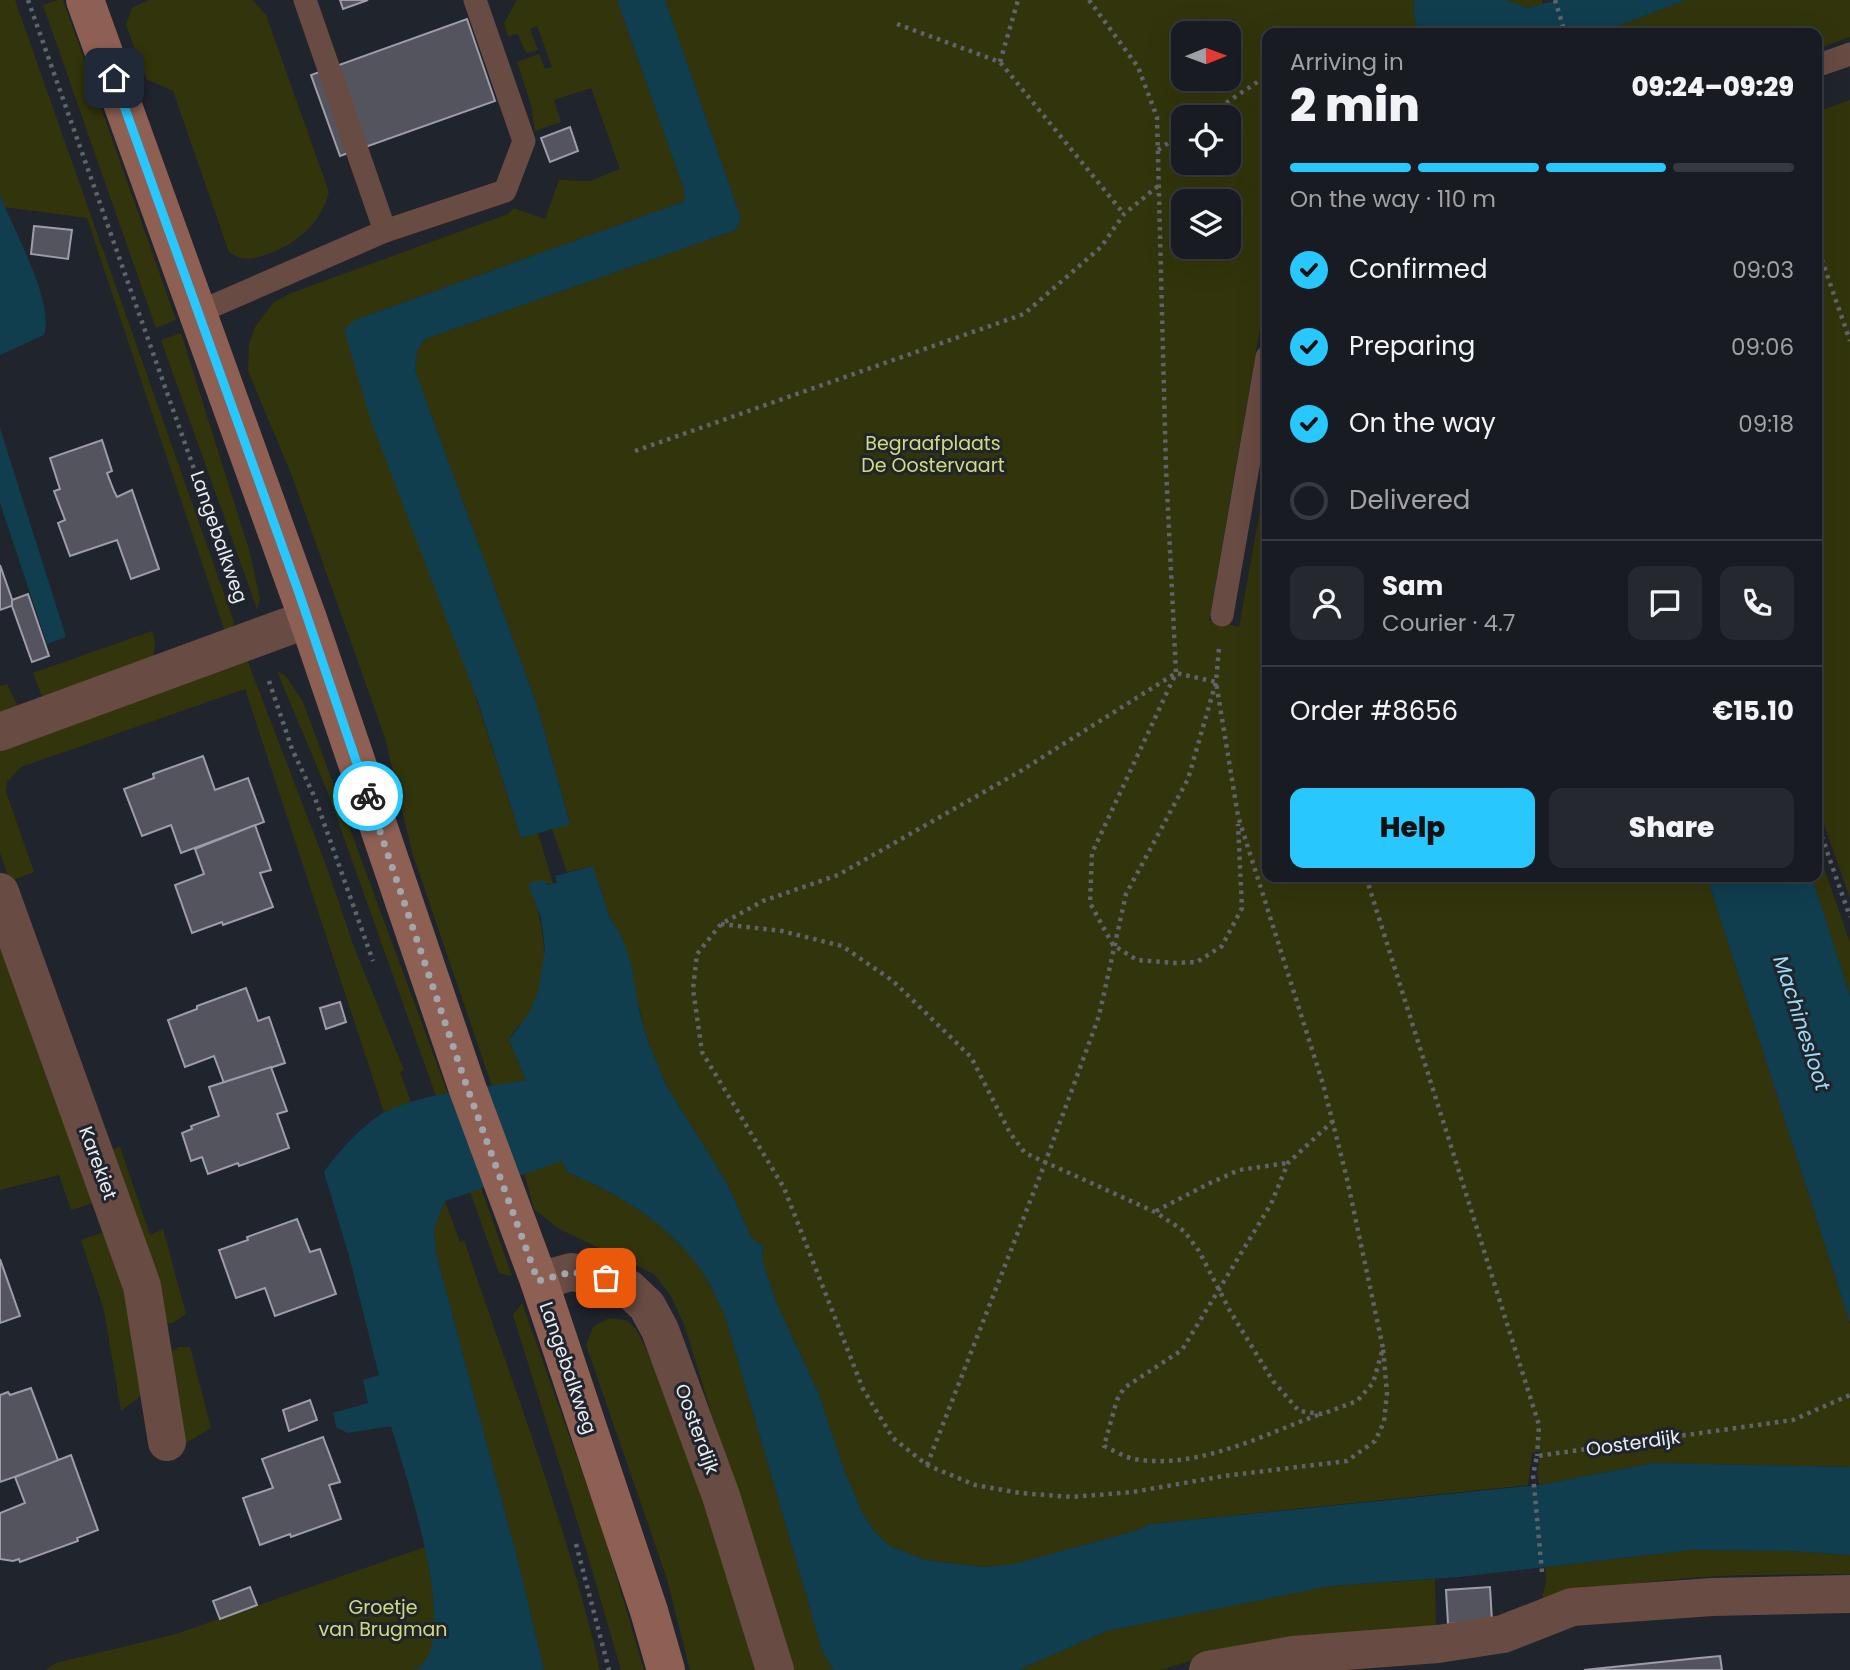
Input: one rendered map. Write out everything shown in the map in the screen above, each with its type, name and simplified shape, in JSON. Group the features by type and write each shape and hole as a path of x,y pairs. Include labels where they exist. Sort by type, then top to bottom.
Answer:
{"street":[{"name":"Langebalkweg","path":"85,0 199,312 467,1087 538,1281 649,1611 666,1670"},
{"path":"0,732 307,619"},
{"name":"Karekiet","path":"0,892 142,1286 167,1441"},
{"name":"Oosterdijk","path":"538,1281 571,1272 606,1278 629,1289 647,1306 660,1331 721,1496 775,1670"},
{"path":"1208,1670 1293,1655 1438,1644 1503,1634 1572,1607 1712,1597 1850,1594"}],"lane":[{"path":"304,0 386,231"},
{"path":"199,312 386,231 505,191 524,141 475,0"},
{"path":"1822,64 1850,54"},
{"path":"1222,615 1262,386"}],"path":[{"name":"Langebalkweg","path":"40,0 28,2 292,749 315,798 374,962"},
{"path":"1000,62 1018,0"},
{"path":"1089,0 1138,67 1157,117 1166,469 1177,673 1092,853 1090,904 1114,945 1137,960 1197,962 1222,946 1242,908 1238,816 1216,682"},
{"path":"1555,0 1563,28"},
{"path":"897,24 1000,62 1124,214"},
{"path":"1223,105 1259,81"},
{"path":"1158,150 1171,141"},
{"path":"635,451 1024,314 1101,247 1124,214 1158,186"},
{"path":"1822,260 1850,341"},
{"path":"927,1465 1045,1163 1098,1016 1126,894 1188,779 1216,682 1222,615"},
{"path":"1216,682 1177,673 1019,772 838,875 763,901 721,924 697,954 693,989 702,1052 784,1188 863,1389 893,1438 927,1465 975,1485 1020,1493 1072,1497 1133,1492 1224,1476 1348,1461 1375,1441 1384,1422 1387,1393 1383,1348 1348,1179 1323,1084 1238,816"},
{"path":"1822,837 1850,916"},
{"path":"1368,882 1539,1425 1533,1475 1543,1582"},
{"path":"721,924 782,931 842,946 893,981 971,1056 1010,1133 1025,1153 1155,1212 1184,1231 1199,1251 1230,1311 1273,1381 1299,1411 1322,1413"},
{"path":"1333,1121 1288,1163 1271,1204 1182,1350 1124,1388 1116,1400 1104,1446 1131,1458 1166,1461 1200,1457 1357,1401 1373,1383 1383,1348"},
{"path":"1155,1212 1239,1170 1288,1163"},
{"name":"Oosterdijk","path":"1537,1456 1793,1420 1850,1395"}],"green space":[{"path":"0,0 15,0 234,622 225,632 87,218 4,207 0,194"},
{"path":"63,0 176,320 156,328 43,5"},
{"path":"149,0 253,0 266,15 329,192 320,214 305,232 276,251 250,259 229,252 173,91 146,79 126,25 132,8"},
{"path":"517,0 617,0 684,189 685,201 355,320 521,838 538,833 553,884 529,884 542,932 542,982 529,1013 509,1040 526,1080 492,1086 412,852 385,738 292,476 248,371 249,344 255,327 273,303 291,293 508,214 514,208 545,219 559,180 590,181 620,169 591,88 554,100 561,122 535,131 531,105 517,62 539,54 545,69 552,67 537,26 530,29 538,50 526,53 518,34 508,36 504,23"},
{"name":"Begraafplaats De Oostervaart","path":"665,0 1414,0 1415,22 1419,28 1262,28 1262,318 1209,620 1239,627 1262,499 1262,882 1709,882 1850,1323 1850,1467 1654,1463 1539,1485 1537,1474 1541,1451 1532,1453 1528,1485 1150,1524 1135,1531 1015,1564 983,1567 926,1560 890,1546 875,1532 862,1512 843,1467 818,1392 777,1304 762,1258 763,1246 752,1239 727,1183 666,1085 646,1036 621,935 610,918 593,866 567,872 552,829 570,823 537,705 415,370 417,351 425,339 736,230 741,218"},
{"path":"1506,0 1542,0 1543,4 1528,8"},
{"path":"1686,0 1850,0 1850,37 1822,47 1822,28 1612,28"},
{"path":"1850,100 1850,898 1822,819 1822,110"},
{"path":"181,333 250,553 260,599 257,609 161,340"},
{"path":"152,631 155,641 153,660 44,701 33,673"},
{"path":"246,657 326,865 354,947 404,1070 400,1072 411,1102 384,1112 245,689 21,767 7,782 6,792 34,872 10,881 0,853 0,751 3,748"},
{"path":"277,671 286,676 303,702 447,1091 512,1276 499,1273 328,793"},
{"path":"7,684 19,709 0,716 0,686"},
{"path":"1822,862 1850,943 1850,996 1814,882 1822,882"},
{"path":"0,932 97,1202 71,1210 59,1175 0,1190"},
{"path":"120,1147 150,1235 163,1229 186,1314 173,1323 162,1323 109,1151"},
{"path":"562,1161 567,1172 626,1202 662,1227 692,1258 711,1285 725,1316 822,1650 833,1670 790,1670 685,1327 671,1296 654,1274 559,1229 534,1209 524,1172"},
{"path":"445,1201 460,1242 464,1240 555,1507 587,1615 600,1670 544,1670 517,1557 436,1253 434,1229"},
{"path":"108,1231 122,1270 144,1393 121,1411 104,1310 81,1240"},
{"path":"522,1303 603,1531 644,1670 621,1670 513,1315"},
{"path":"609,1318 626,1320 636,1329 678,1414 760,1670 690,1670 666,1576 586,1345 593,1327"},
{"path":"179,1347 190,1347 211,1428 186,1443 177,1414 168,1354"},
{"name":"Groetje van Brugman","path":"425,1547 433,1595 434,1632 425,1662 414,1670 45,1670 56,1663 176,1634"},
{"path":"1692,1550 1790,1551 1850,1555 1850,1574 1733,1576 1654,1581 1578,1595 1540,1606 1546,1582 1545,1567"},
{"path":"1435,1579 1436,1629 1197,1659 1160,1670 1018,1670 1107,1631 1329,1586"}],"water":[{"path":"617,0 665,0 741,218 736,230 425,339 417,351 415,370 537,705 570,824 521,838 478,702 371,421 344,330 355,320 685,201 684,189"},
{"path":"1414,0 1506,0 1528,8 1557,0 1686,0 1612,28 1419,28 1414,14"},
{"path":"0,194 31,265 46,321 44,335 0,355"},
{"path":"0,428 66,637 47,644 0,503"},
{"path":"593,866 610,918 621,935 631,963 646,1036 666,1085 727,1183 752,1239 763,1246 762,1258 777,1304 818,1392 843,1467 862,1512 875,1532 890,1546 926,1560 983,1567 1014,1564 1135,1531 1150,1524 1539,1485 1654,1463 1850,1467 1850,1555 1790,1551 1692,1550 1459,1577 1330,1586 1107,1631 1018,1670 833,1670 822,1650 725,1316 711,1285 692,1258 662,1227 607,1191 567,1172 562,1161 445,1201 434,1229 436,1253 517,1557 544,1670 414,1670 428,1655 434,1629 433,1594 417,1516 391,1426 348,1433 336,1427 333,1413 368,1403 363,1380 379,1375 349,1256 324,1172 352,1138 387,1111 437,1095 526,1080 509,1040 529,1013 538,992 545,949 541,918 528,884 544,879 547,885 557,883 555,876"},
{"name":"Machinesloot","path":"1709,882 1814,882 1850,996 1850,1323"}],"building":[{"path":"340,0 368,0 343,9"},
{"path":"467,19 495,101 340,156 311,75"},
{"path":"570,127 578,151 550,162 541,138"},
{"path":"34,226 72,230 68,259 31,254"},
{"path":"102,440 112,471 107,473 114,491 117,497 132,490 159,569 131,579 117,540 70,556 58,523 65,520 54,491 60,489 50,458"},
{"path":"0,565 14,605 0,610"},
{"path":"28,594 49,656 32,662 12,606 12,600"},
{"path":"203,756 215,790 248,778 264,822 181,853 171,825 142,836 124,789 154,778 153,774"},
{"path":"255,825 271,870 260,873 273,907 192,933 175,885 204,874 195,849"},
{"path":"246,988 258,1021 269,1017 285,1063 224,1083 214,1056 185,1067 168,1020"},
{"path":"340,1002 346,1022 326,1029 320,1008"},
{"path":"271,1067 287,1111 277,1114 289,1148 208,1174 202,1157 191,1161 182,1133 192,1129 191,1126 219,1116 209,1087"},
{"path":"297,1219 310,1252 320,1249 336,1294 275,1316 265,1288 236,1298 219,1250"},
{"path":"0,1259 20,1316 0,1323"},
{"path":"31,1388 58,1460 65,1459 0,1482 0,1395 8,1392 10,1395"},
{"path":"310,1400 317,1420 289,1431 283,1410"},
{"path":"323,1437 340,1482 329,1485 341,1519 260,1545 243,1498 273,1488 262,1459"},
{"path":"71,1455 98,1530 77,1538 78,1541 20,1562 19,1559 0,1559 0,1513 25,1503 15,1477"},
{"path":"250,1587 257,1605 220,1619 213,1601"},
{"path":"1490,1587 1492,1621 1448,1624 1446,1590"},
{"path":"1720,1656 1722,1670 1584,1670 1699,1658"}],"way so far":[{"path":"368,796 467,1087 538,1281 571,1272 606,1278"}],"route":[{"path":"114,78 299,593 368,796"}]}
